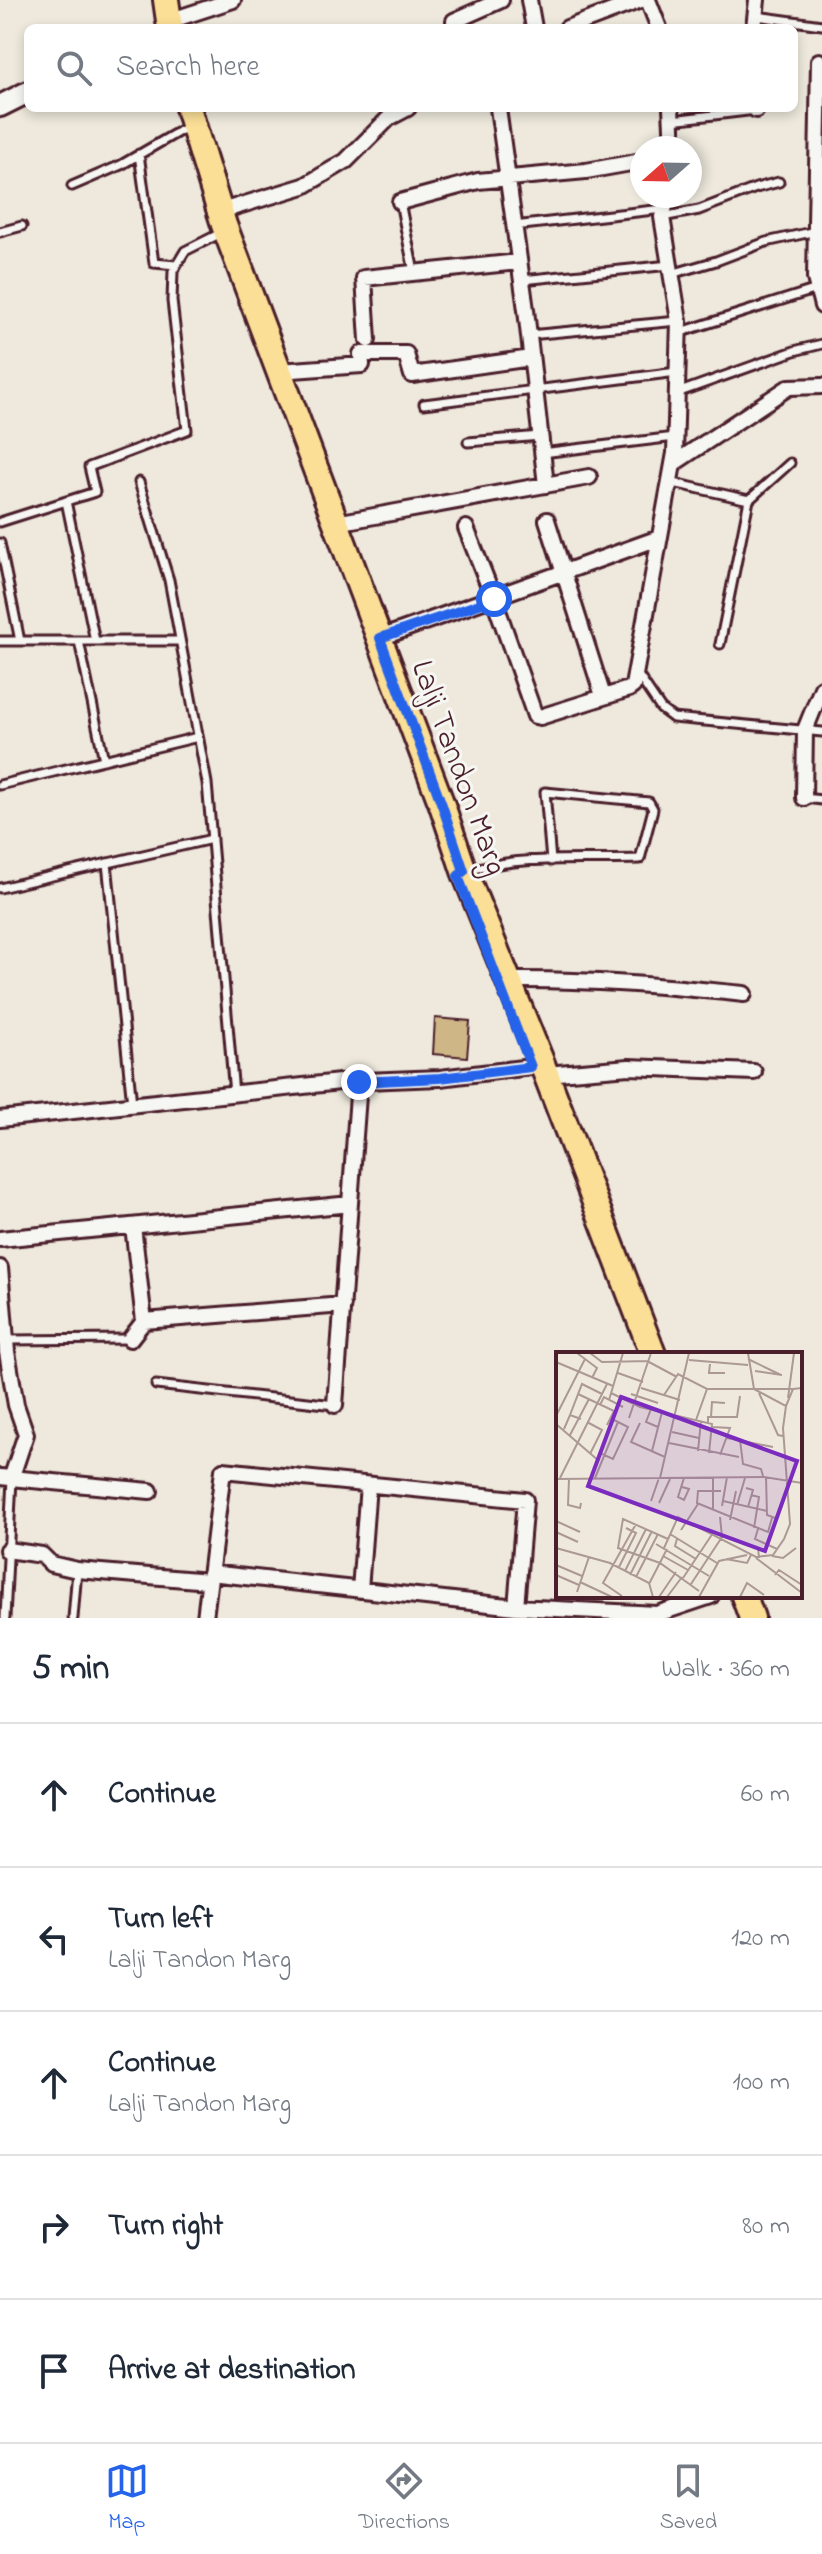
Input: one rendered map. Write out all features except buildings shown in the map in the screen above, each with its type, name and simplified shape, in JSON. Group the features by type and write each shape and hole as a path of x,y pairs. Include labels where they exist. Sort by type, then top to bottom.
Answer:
{"main road":[{"name":"Lalji Tandon Marg","path":"184,115 217,220 461,874 652,1352"},
{"name":"Lalji Tandon Marg","path":"217,220 279,371 336,523 341,550 380,638 442,805 461,874 509,980 640,1352"},
{"path":"734,1598 741,1618"},
{"path":"745,1598 752,1618"}],"street":[{"path":"164,17 233,0"},
{"path":"454,21 501,0"},
{"path":"529,0 533,24"},
{"path":"648,0 657,24"},
{"path":"754,22 757,0"},
{"path":"577,24 632,2"},
{"path":"820,60 815,278 822,306"},
{"path":"0,106 24,94"},
{"path":"217,220 304,186 346,161 389,118 400,112"},
{"path":"499,112 546,485"},
{"path":"672,114 673,136"},
{"path":"400,202 478,181 586,171 630,163"},
{"path":"466,528 535,716 540,717 633,686 676,437 678,327 665,208"},
{"path":"368,340 364,278 519,262"},
{"path":"279,371 362,365 361,354 406,354 412,375 531,358"},
{"path":"673,464 789,387 822,386"},
{"path":"336,523 589,477"},
{"path":"547,520 603,696"},
{"path":"380,638 659,538"},
{"path":"804,798 805,730 822,688"},
{"path":"509,980 659,985 744,994"},
{"path":"0,1119 359,1082 539,1068 629,1067 754,1072"},
{"path":"335,1405 359,1082"},
{"path":"0,1239 350,1204"},
{"path":"130,1339 144,1321 133,1226"},
{"path":"0,1268 16,1405 26,1434 6,1477 150,1491"},
{"path":"144,1321 343,1305"},
{"path":"205,1618 223,1470 525,1500 516,1607"},
{"path":"360,1590 368,1485"},
{"path":"7,1550 42,1555 51,1564 77,1570 360,1590 585,1614 657,1614 705,1598"}],"lane":[{"path":"754,22 822,25"},
{"path":"672,114 706,112"},
{"path":"72,186 139,154 184,115"},
{"path":"139,154 154,263 176,265"},
{"path":"676,208 699,210 779,182"},
{"path":"400,202 414,272"},
{"path":"514,226 657,208"},
{"path":"0,522 95,492 89,467 187,430 172,301 173,271 185,251 217,220"},
{"path":"0,232 22,226"},
{"path":"522,280 670,270 716,261 766,242 816,231"},
{"path":"529,335 678,327 818,289"},
{"path":"677,393 822,344"},
{"path":"424,404 677,372"},
{"path":"468,442 540,436"},
{"path":"542,453 676,437"},
{"path":"720,644 749,500 790,463"},
{"path":"139,482 169,580 207,783 234,1094"},
{"path":"669,482 749,500"},
{"path":"66,501 95,641"},
{"path":"0,543 20,641"},
{"path":"0,641 180,641"},
{"path":"79,641 104,760"},
{"path":"637,673 661,709 673,718 822,732"},
{"path":"0,785 198,737"},
{"path":"461,874 498,862 551,861 640,859 652,804 545,792 551,861"},
{"path":"804,798 822,800"},
{"path":"0,888 212,839"},
{"path":"107,863 132,1105"},
{"path":"7,1340 130,1339"},
{"path":"156,1385 335,1405"},
{"path":"4,1612 6,1477"},
{"path":"73,1618 77,1570"}],"route":[{"path":"359,1082 440,1078 531,1067 458,876 464,871 380,638 494,599"}]}
